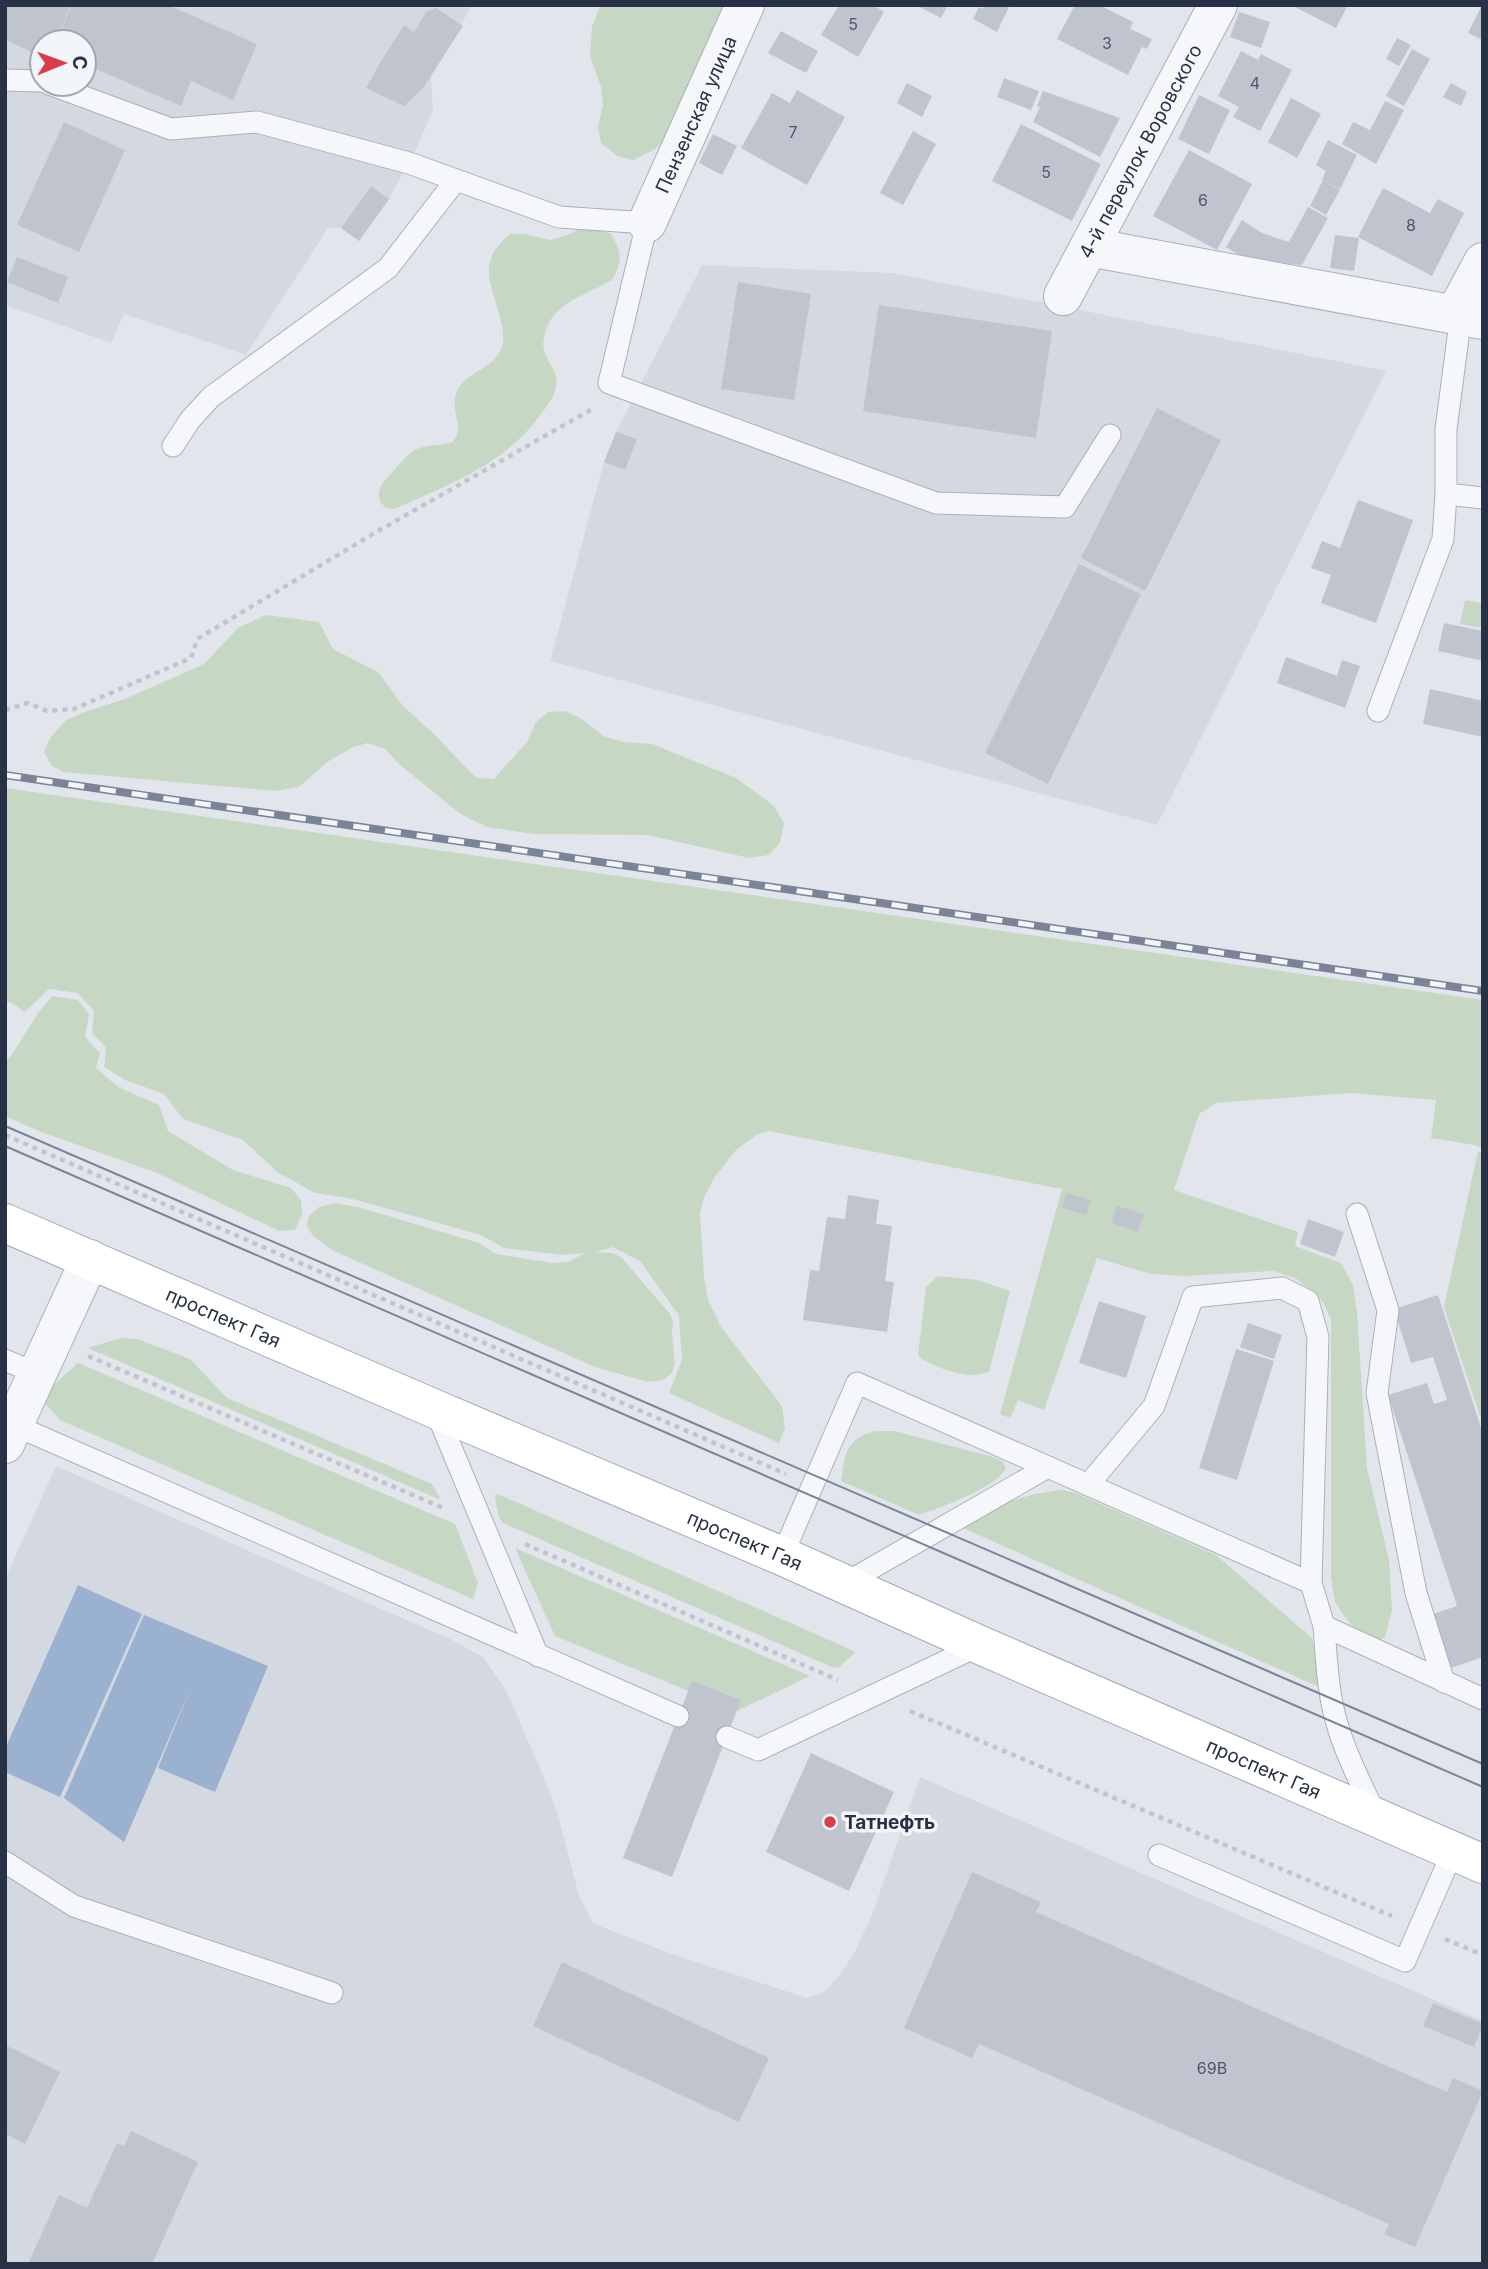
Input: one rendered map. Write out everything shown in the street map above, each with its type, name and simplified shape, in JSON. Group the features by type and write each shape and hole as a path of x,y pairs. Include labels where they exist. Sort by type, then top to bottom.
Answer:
{"main road":[{"name":"проспект Гая","path":"5,1223 782,1556 1468,1858"}],"street":[{"name":"Пензенская улица","path":"647,223 745,5"},
{"name":"4-й переулок Воровского","path":"1063,296 1218,5"},
{"path":"1089,247 1466,316 1483,262"},
{"path":"10,1434 31,1358 90,1259"}],"lane":[{"path":"5,80 28,81"},
{"path":"88,98 170,128 257,122 409,163 559,217 647,223 609,383 936,503 1065,507 1110,435"},
{"path":"173,446 190,420 211,397 388,268 456,180"},
{"path":"1378,711 1443,539 1446,429 1466,316"},
{"path":"1446,494 1483,498"},
{"path":"1357,1214 1388,1310 1377,1392 1379,1406 1416,1593 1444,1682"},
{"path":"1088,1485 1154,1406 1193,1297 1282,1289 1308,1301 1318,1337 1311,1583 1324,1626 1333,1710 1348,1756 1377,1818"},
{"path":"782,1556 857,1383 1311,1583"},
{"path":"435,1409 538,1656"},
{"path":"10,1434 678,1716"},
{"path":"844,1584 1048,1467"},
{"path":"1324,1626 1483,1699"},
{"path":"727,1737 758,1750 980,1645"},
{"path":"1159,1855 1405,1961 1419,1928 1468,1858"},
{"path":"5,1862 74,1906 332,1993"}],"path":[{"path":"5,710 28,703 47,711 74,709 191,658 197,639 378,531 597,406 609,383"},
{"path":"5,1135 813,1486"},
{"path":"31,1358 483,1525 874,1696 1483,1955"}],"shaded area":[{"path":"5,5 472,5 431,78 433,110 389,199 359,241 341,228 328,228 246,355 124,314 111,343 5,305"},
{"path":"702,265 894,273 1386,371 1157,825 550,661 604,462 616,432"},
{"path":"56,1466 452,1640 483,1657 506,1690 546,1782 559,1819 579,1896 594,1924 672,1954 807,1998 823,1993 840,1975 855,1952 873,1912 920,1777 1483,2021 1483,2264 5,2264 5,1579"}],"green space":[{"path":"601,5 729,5 667,139 655,149 633,160 617,156 601,143 598,127 603,105 601,87 590,56 592,26"},
{"path":"578,230 610,233 619,251 619,262 612,280 573,300 550,320 543,346 557,381 548,405 524,434 491,461 394,509 386,507 379,499 379,490 383,484 405,458 416,450 453,442 458,432 456,394 465,381 492,362 501,349 502,328 489,275 492,255 510,234 525,234 550,240"},
{"path":"1465,600 1483,603 1483,628 1460,624"},
{"path":"266,615 319,622 333,649 378,672 403,706 476,778 494,779 527,742 536,722 548,712 565,711 582,719 605,737 624,742 652,744 736,778 773,805 784,823 780,843 769,855 749,858 648,835 534,834 487,827 462,815 400,765 385,749 368,743 353,747 327,762 299,787 275,791 64,772 52,766 44,752 50,738 66,720 125,699 204,664 238,628"},
{"path":"5,788 1483,1000 1483,1149 1475,1145 1431,1138 1436,1100 1350,1093 1216,1103 1199,1114 1174,1190 1298,1232 1295,1246 1341,1263 1353,1285 1367,1468 1389,1560 1392,1610 1385,1637 1378,1642 1359,1634 1335,1602 1331,1578 1331,1319 1323,1302 1297,1279 1274,1271 1185,1276 1151,1274 1097,1258 1044,1410 1018,1400 1010,1418 1000,1414 1062,1189 769,1131 758,1134 736,1150 714,1178 704,1197 700,1214 704,1277 708,1300 721,1327 782,1406 785,1429 779,1443 669,1393 682,1360 679,1316 640,1261 613,1247 596,1252 613,1253 622,1258 670,1314 673,1322 675,1364 672,1373 663,1380 648,1382 595,1367 334,1251 313,1236 307,1226 309,1216 319,1207 335,1203 358,1207 479,1243 496,1254 553,1263 567,1262 586,1253 561,1255 504,1248 481,1235 353,1199 315,1193 277,1172 243,1140 183,1119 164,1094 125,1080 104,1067 106,1047 92,1033 94,1011 78,993 49,989 25,1012 10,1002 5,1002"},
{"path":"52,996 78,1000 89,1014 85,1037 100,1053 96,1068 118,1087 159,1105 168,1131 233,1170 291,1188 301,1200 302,1215 295,1230 279,1231 155,1172 41,1132 5,1116 5,1060 11,1056"},
{"path":"1478,1151 1483,1154 1483,1425 1444,1307"},
{"path":"938,1276 978,1280 1010,1291 989,1372 971,1375 958,1373 934,1365 918,1355 926,1287"},
{"path":"121,1338 137,1339 190,1359 227,1398 432,1484 441,1500 88,1348"},
{"path":"78,1363 455,1524 478,1583 473,1599 60,1420 45,1403 48,1390"},
{"path":"875,1431 894,1431 993,1457 1002,1461 1006,1468 1001,1475 980,1489 919,1515 841,1481 846,1455 852,1443"},
{"path":"1061,1490 1076,1493 1216,1555 1312,1638 1319,1687 963,1528 1003,1504 1034,1494"},
{"path":"498,1494 855,1653 834,1668 503,1523 496,1506 495,1495"},
{"path":"515,1548 810,1676 737,1711 555,1636"}],"water":[{"path":"78,1585 142,1614 60,1797 5,1772 5,1749"},
{"path":"144,1615 268,1666 215,1792 158,1768 191,1687 124,1842 64,1798"}],"building":[{"path":"5,5 71,5 61,28 28,28 28,50 5,40"},
{"path":"72,5 168,5 257,44 233,100 191,81 181,106 98,70 98,28 62,28"},
{"path":"839,5 873,5 884,12 858,57 821,35"},
{"path":"916,5 948,5 941,18"},
{"path":"985,5 1010,5 997,32 973,19 979,7 983,9"},
{"path":"1075,5 1099,5 1133,22 1130,29 1152,39 1147,49 1142,47 1128,75 1057,39"},
{"path":"1291,5 1348,5 1336,28"},
{"path":"1483,5 1483,40 1468,33"},
{"path":"436,8 463,26 423,88 404,106 366,88 404,25 414,32 426,12"},
{"path":"1239,12 1270,22 1261,48 1230,37"},
{"path":"781,31 818,51 806,73 768,53"},
{"path":"1397,38 1411,45 1399,66 1386,59"},
{"path":"1412,49 1430,59 1404,106 1386,96"},
{"path":"1241,51 1258,60 1261,54 1292,70 1260,131 1233,117 1239,107 1218,96"},
{"path":"1004,78 1039,91 1031,110 997,97"},
{"path":"907,83 932,96 922,117 897,103"},
{"path":"1451,83 1467,92 1461,106 1443,97"},
{"path":"797,90 845,117 807,185 741,148 772,93 790,103"},
{"path":"1043,91 1120,118 1100,157 1033,122"},
{"path":"1199,95 1230,110 1209,154 1178,139"},
{"path":"1291,98 1321,114 1297,158 1268,142"},
{"path":"1385,101 1404,110 1376,164 1342,144 1353,122 1370,130"},
{"path":"64,122 125,150 79,252 17,225"},
{"path":"1021,124 1101,164 1072,221 992,181"},
{"path":"913,131 936,144 903,205 880,193"},
{"path":"713,134 737,146 722,175 699,163"},
{"path":"1328,140 1357,155 1340,189 1326,182 1340,190 1326,215 1310,206 1326,171 1316,165"},
{"path":"1189,150 1252,184 1217,250 1153,216"},
{"path":"371,186 389,199 359,241 341,228"},
{"path":"1383,188 1430,213 1438,199 1464,213 1432,276 1358,237"},
{"path":"1308,207 1328,218 1302,265 1244,258 1226,247 1242,220 1262,233 1289,242"},
{"path":"1335,235 1359,238 1354,271 1330,268"},
{"path":"17,257 68,277 58,303 7,282"},
{"path":"738,282 811,294 794,400 721,389"},
{"path":"879,305 1052,331 1036,438 863,411"},
{"path":"1157,408 1221,440 1145,591 1081,558"},
{"path":"616,432 637,439 625,470 604,462"},
{"path":"1358,500 1413,520 1376,623 1321,603 1331,575 1311,568 1322,541 1340,548"},
{"path":"1079,564 1141,594 1048,784 985,753"},
{"path":"1444,623 1483,631 1483,661 1438,651"},
{"path":"1286,657 1337,676 1342,660 1360,666 1345,708 1277,683"},
{"path":"1430,689 1483,701 1483,737 1423,724"},
{"path":"1066,1193 1091,1200 1086,1215 1062,1208"},
{"path":"848,1195 879,1200 876,1224 892,1226 885,1281 894,1282 887,1332 803,1320 810,1270 819,1271 827,1217 845,1219"},
{"path":"1117,1206 1144,1214 1138,1232 1111,1223"},
{"path":"1308,1219 1344,1232 1335,1257 1300,1244"},
{"path":"1438,1295 1483,1434 1483,1657 1451,1668 1433,1614 1457,1606 1388,1395 1427,1383 1434,1404 1447,1400 1433,1357 1411,1363 1394,1309"},
{"path":"1099,1301 1146,1316 1126,1378 1079,1363"},
{"path":"1248,1323 1282,1335 1274,1359 1240,1347"},
{"path":"1236,1349 1274,1361 1237,1480 1199,1468"},
{"path":"692,1681 741,1700 672,1877 623,1858"},
{"name":"Татнефть","path":"811,1753 894,1792 849,1891 766,1852"},
{"path":"972,1872 1041,1902 1036,1912 1447,2092 1453,2078 1483,2091 1415,2247 1384,2234 1389,2224 979,2044 972,2058 904,2028"},
{"path":"562,1962 769,2058 739,2122 533,2026"},
{"path":"1433,2003 1483,2024 1474,2047 1423,2026"},
{"path":"5,2045 60,2072 25,2144 5,2134"},
{"path":"131,2131 198,2162 152,2264 28,2264 59,2195 87,2208 117,2143 124,2146"}],"tram line":[{"path":"5,1126 1483,1764"},
{"path":"5,1146 1483,1787"}],"railway":[{"path":"5,775 1483,991"}],"place":[{"name":"Татнефть","path":"830,1822"}]}
